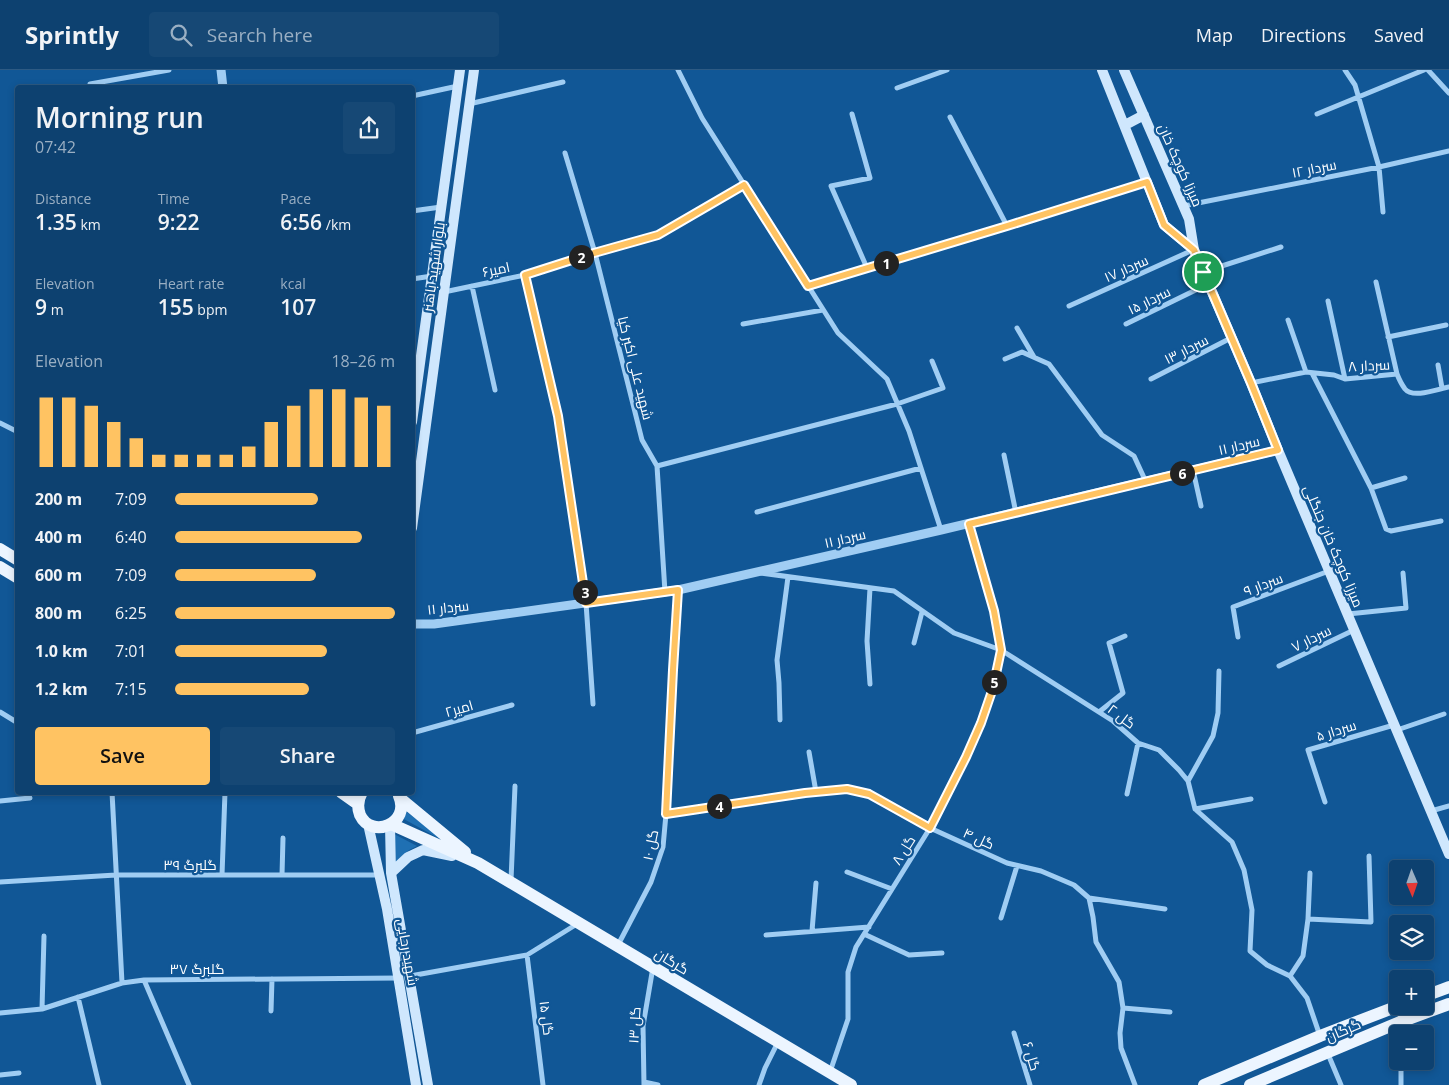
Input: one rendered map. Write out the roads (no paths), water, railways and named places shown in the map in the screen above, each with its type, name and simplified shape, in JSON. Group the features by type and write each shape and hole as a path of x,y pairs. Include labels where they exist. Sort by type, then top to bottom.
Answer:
{"main road":[{"name":"بلوار شهید باهنر","path":"416,376 442,207 460,70"},
{"name":"بلوار شهید باهنر","path":"415,506 474,70"},
{"path":"1102,70 1164,225 1194,250"},
{"name":"میرزا کوچک خان","path":"1124,70 1184,206 1189,219 1194,250"},
{"path":"1125,125 1144,115"},
{"name":"میرزا کوچک خان جنگلی","path":"1194,250 1449,854"},
{"path":"0,549 15,558"},
{"path":"0,566 15,576"},
{"path":"360,798 359,812 362,819 375,827 382,827 396,820 400,814 402,807 399,796"},
{"path":"399,796 478,863"},
{"name":"شهید رجایی","path":"368,824 428,1085"},
{"path":"390,824 478,863"},
{"name":"شهید رجایی","path":"390,824 391,873 416,1085"},
{"path":"391,873 408,857 422,850 443,853 478,863"},
{"name":"گرگان","path":"478,863 851,1085"},
{"path":"1434,993 1449,987"},
{"name":"گرگان","path":"1250,1085 1449,1004"},
{"name":"گرگان","path":"1204,1085 1320,1036 1389,1009"}],"street":[{"path":"90,84 169,70"},
{"path":"221,70 223,85"},
{"path":"678,70 702,118 838,333 887,379 909,431 942,530"},
{"path":"897,88 947,70"},
{"path":"1345,70 1355,85 1378,167 1383,212"},
{"path":"1317,114 1424,70"},
{"path":"1428,70 1449,94"},
{"path":"469,104 563,82"},
{"path":"415,95 458,86"},
{"path":"852,114 870,178 831,186 867,268"},
{"path":"950,117 1007,226"},
{"name":"سردار ۱۲","path":"1184,206 1449,151"},
{"name":"شهید علی اکبر کیا","path":"565,153 594,253 642,440 656,466 665,592"},
{"path":"808,286 1147,182"},
{"name":"امیر۶","path":"444,292 525,275 658,235 744,185"},
{"path":"415,211 442,207"},
{"path":"1203,272 1281,247"},
{"name":"سردار ۱۷","path":"1068,306 1194,250"},
{"path":"525,275 558,416 586,603 593,704"},
{"path":"415,279 432,276"},
{"path":"1376,282 1397,374"},
{"name":"سردار ۱۵","path":"1126,324 1208,284"},
{"path":"472,286 495,390"},
{"path":"1328,301 1345,379"},
{"path":"743,324 823,310"},
{"path":"1288,320 1309,372 1371,488 1386,530 1441,521"},
{"path":"1388,337 1446,325"},
{"path":"1017,328 1034,357"},
{"name":"سردار ۱۳","path":"1151,379 1231,338"},
{"path":"1005,359 1022,352 1049,364 1102,435 1134,456 1146,482"},
{"path":"656,466 897,404 943,388 932,361"},
{"path":"1438,365 1442,388"},
{"name":"سردار ۸","path":"1251,383 1309,372 1334,375 1345,379 1397,374 1405,390 1417,394 1449,387"},
{"path":"0,423 15,430"},
{"name":"سردار ۱۱","path":"415,624 434,624 678,590 969,524 1278,450"},
{"path":"1004,456 1016,513"},
{"path":"757,512 921,468"},
{"path":"1193,470 1201,506"},
{"path":"1371,488 1405,478"},
{"name":"گل ۸","path":"830,1072 848,1019 848,972 856,947 930,828 966,757 981,723 993,688 1001,650 994,611 969,524"},
{"name":"سردار ۹","path":"1238,637 1233,607 1329,571"},
{"name":"گل ۲","path":"755,572 894,591 954,633 1001,650 1113,721 1138,743 1159,750 1188,781 1195,809"},
{"path":"1348,614 1406,608 1403,573"},
{"path":"780,720 776,660 788,577"},
{"path":"870,588 867,641 870,684"},
{"name":"گل ۱۰","path":"618,946 651,882 663,848 678,590"},
{"path":"914,643 922,612"},
{"name":"سردار ۷","path":"1279,666 1354,630"},
{"path":"1099,712 1123,693 1109,643 1125,636"},
{"path":"1188,781 1213,736 1218,713 1219,671"},
{"name":"امیر۲","path":"415,732 512,705"},
{"path":"0,712 15,721"},
{"path":"1395,727 1444,714"},
{"name":"سردار ۵","path":"1325,802 1308,750 1395,727"},
{"path":"1127,794 1138,743"},
{"path":"809,752 816,792"},
{"path":"511,882 515,786"},
{"name":"گل ۴","path":"666,814 847,789 869,794 930,828 1007,863 1041,871 1074,886 1089,898"},
{"path":"112,795 122,983"},
{"path":"222,875 225,795"},
{"path":"0,801 30,798"},
{"path":"1195,809 1251,799"},
{"path":"1431,811 1449,806"},
{"path":"1195,809 1232,842 1244,870 1252,910 1250,951 1267,965 1290,976 1308,998 1320,1036"},
{"path":"282,875 283,838"},
{"path":"1308,919 1371,922 1369,856"},
{"path":"1001,918 1017,866"},
{"path":"847,872 892,889"},
{"path":"1290,976 1303,956 1308,919 1310,873"},
{"name":"گلبرگ ۳۹","path":"0,882 116,875 380,874"},
{"path":"812,931 816,883"},
{"path":"1135,1085 1121,1048 1120,1033 1123,1008 1119,982 1096,942 1089,898 1165,909"},
{"path":"528,955 579,923"},
{"path":"766,935 869,926"},
{"path":"864,934 909,955 942,953"},
{"path":"42,1009 44,936"},
{"name":"گلبرگ ۳۷","path":"0,1014 42,1009 122,983 144,980 404,977 528,955"},
{"name":"گل ۱۵","path":"528,955 544,1085"},
{"name":"گل ۱۳","path":"644,1084 644,1026 653,967"},
{"path":"272,979 272,1011"},
{"path":"144,980 189,1085"},
{"path":"78,997 100,1085"},
{"path":"1123,1008 1170,1012"},
{"name":"گل ۶","path":"1014,1033 1030,1085"},
{"path":"759,1085 765,1068 779,1042"},
{"path":"1328,1053 1341,1085"},
{"path":"1401,1070 1401,1085"},
{"path":"0,1075 18,1073"},
{"path":"644,1084 658,1085"}]}
